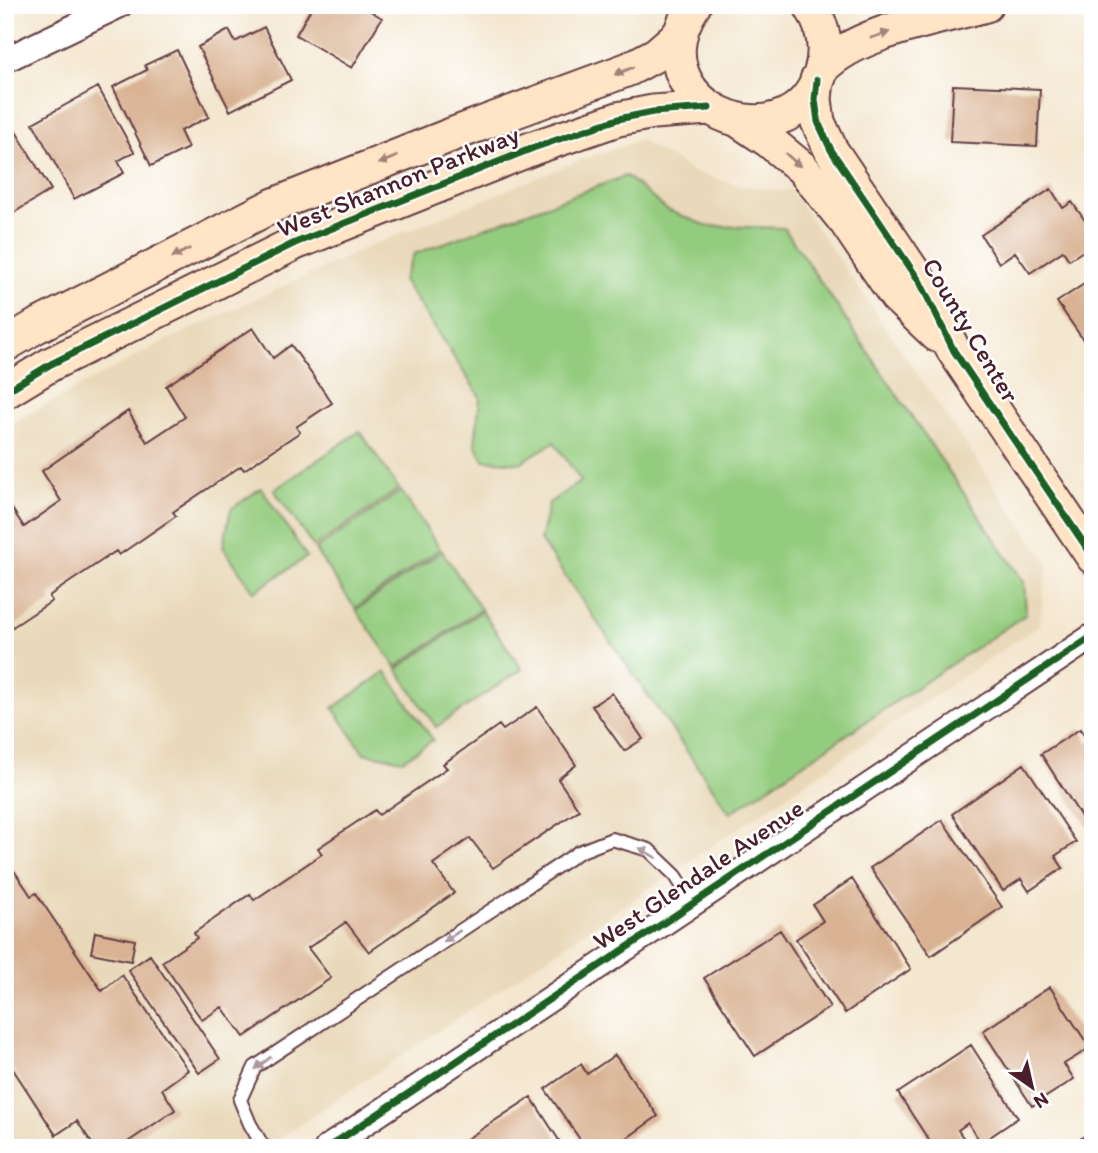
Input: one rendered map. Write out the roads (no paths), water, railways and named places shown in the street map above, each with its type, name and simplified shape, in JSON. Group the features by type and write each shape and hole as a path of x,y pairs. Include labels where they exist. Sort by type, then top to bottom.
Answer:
{"street":[{"path":"5,60 120,5"},
{"name":"County Center","path":"810,5 822,33 824,54 819,74 816,110 823,135 843,170 919,282 954,351 1093,557"},
{"path":"819,74 841,52 879,34 986,5"},
{"name":"County Center","path":"686,16 679,56 685,79 697,98 786,153 802,168 846,222 895,296 954,351"},
{"name":"West Shannon Parkway","path":"5,345 35,327 274,205 629,69 657,54 686,16"},
{"name":"West Shannon Parkway","path":"5,392 51,364 308,238 533,148 618,119 653,112 724,114 765,121 790,111 806,98 819,74"},
{"name":"West Glendale Avenue","path":"327,1148 1093,636"}],"lane":[{"path":"264,1148 240,1100 255,1067 579,852 612,839 649,850 676,876 693,903"}]}
